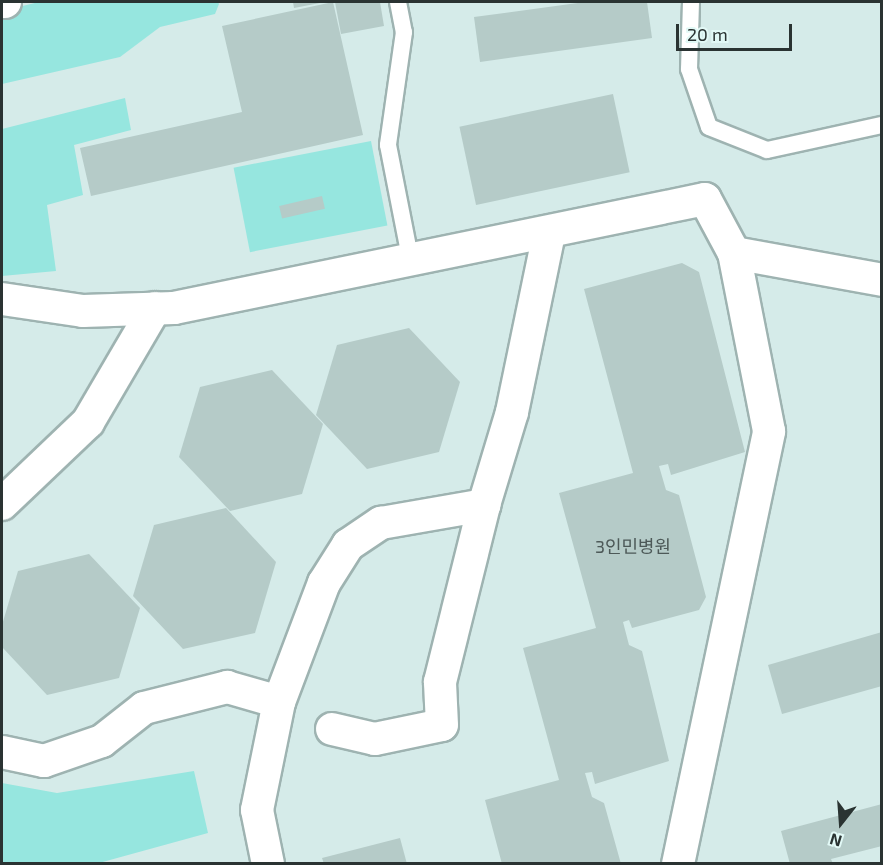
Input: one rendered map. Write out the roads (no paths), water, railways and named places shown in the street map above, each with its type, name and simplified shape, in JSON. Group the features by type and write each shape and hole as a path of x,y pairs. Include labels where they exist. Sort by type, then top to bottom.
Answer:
{"street":[{"path":"2,299 83,311 155,308 410,257 549,233 705,199 734,253 770,431 678,864"},
{"path":"332,729 375,739 442,725 440,682 484,505 512,412 549,233"},
{"path":"734,253 882,279"},
{"path":"2,504 88,422 155,308"},
{"path":"268,864 257,810 279,702 324,583 348,545 381,523 484,505"},
{"path":"2,752 44,761 102,741 144,708 227,687 279,702"}],"lane":[{"path":"398,2 404,32 388,145 410,257"},
{"path":"691,2 689,69 709,127 767,150 882,125"}]}
